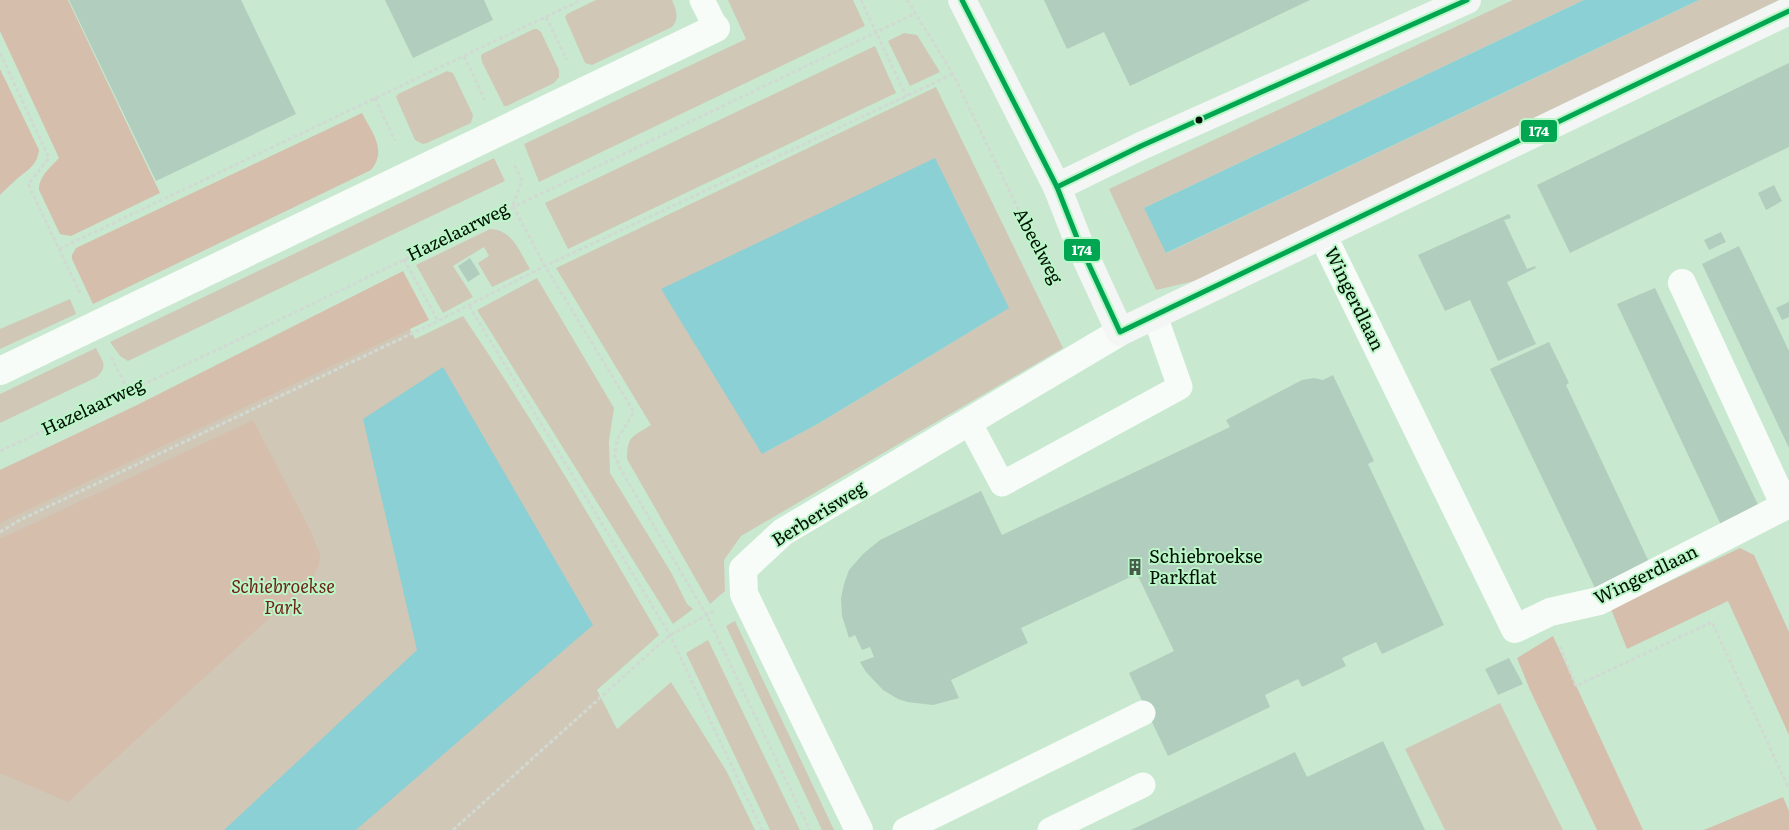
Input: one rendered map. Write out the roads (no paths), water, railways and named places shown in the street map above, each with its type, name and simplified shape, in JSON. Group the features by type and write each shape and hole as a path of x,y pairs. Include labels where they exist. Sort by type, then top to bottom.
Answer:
{"street":[{"name":"Abeelweg","path":"962,0 1057,187 1079,244 1120,332"},
{"path":"1057,187 1432,8 1467,0"},
{"path":"1120,332 1789,11"},
{"path":"0,371 716,28"},
{"name":"Wingerdlaan","path":"1323,236 1515,629 1550,612 1598,602 1785,506 1682,283"},
{"name":"Berberisweg","path":"859,830 744,594 743,570 783,532 1120,332"}],"lane":[{"path":"702,0 716,28"},
{"path":"970,422 1002,484 1180,387 1155,316"},
{"path":"905,830 1143,713"},
{"path":"1050,830 1143,785"}],"water":[{"path":"1584,0 1699,0 1166,253 1144,208"},
{"path":"935,158 1009,308 821,422 762,454 661,289"},
{"path":"443,367 593,625 356,830 224,830 417,650 363,419"}],"place":[{"name":"Schiebroekse Parkflat","path":"1135,567"}],"park label":[{"name":"Schiebroekse Park","path":"283,597"}]}
